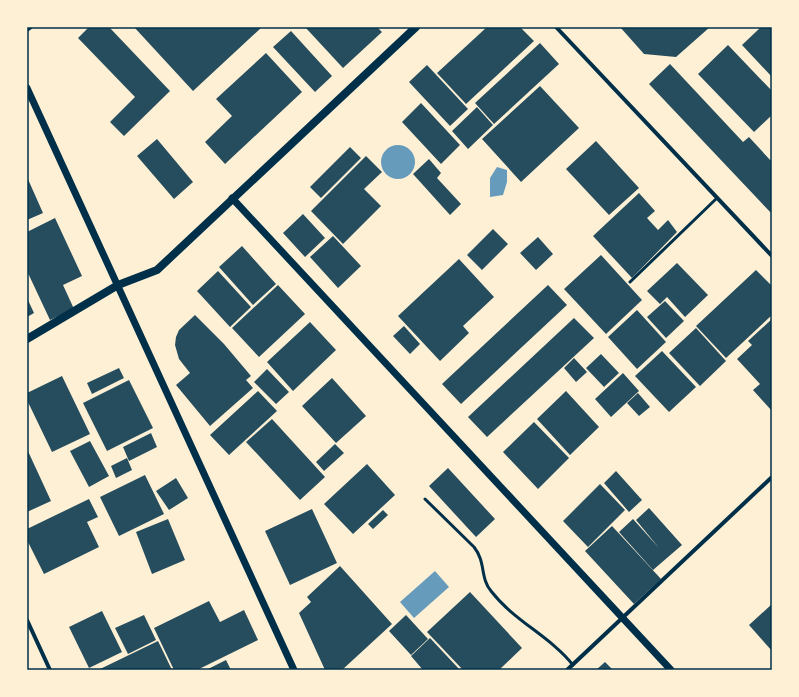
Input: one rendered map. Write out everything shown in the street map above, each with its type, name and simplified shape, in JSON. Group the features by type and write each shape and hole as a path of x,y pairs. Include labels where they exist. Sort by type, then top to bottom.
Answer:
{"main road":[{"path":"27,339 118,285 157,270 416,27"}],"street":[{"path":"27,30 30,27"},
{"path":"556,27 772,256"},
{"path":"27,88 294,670"},
{"path":"232,198 671,670"},
{"path":"567,670 772,477"},
{"path":"27,620 50,670"}],"lane":[{"path":"630,282 717,198"},
{"path":"425,499 474,546 481,555 487,586 492,592 518,619 565,655 573,665"}],"water":[{"path":"395,145 401,145 405,146 412,152 415,162 414,169 408,176 401,179 395,179 391,178 384,172 381,165 381,159 382,155 388,148"},
{"path":"497,167 507,170 507,182 503,195 490,197 490,178"},
{"path":"435,571 449,587 414,618 400,602"}],"building":[{"path":"89,27 109,27 170,91 124,136 110,122 135,97 78,38"},
{"path":"134,27 262,27 193,91"},
{"path":"305,27 377,27 382,32 343,68"},
{"path":"487,27 520,27 534,41 466,104 437,73"},
{"path":"620,27 710,27 676,57 644,54"},
{"path":"761,27 772,27 772,77 742,45"},
{"path":"291,31 332,76 315,92 273,47"},
{"path":"540,43 559,64 494,124 475,103"},
{"path":"728,45 772,91 772,115 754,132 698,74"},
{"path":"266,53 302,92 225,164 205,142 232,116 216,99"},
{"path":"670,64 743,142 749,137 772,162 772,214 649,84"},
{"path":"427,65 468,109 450,126 409,82"},
{"path":"540,86 579,128 521,182 482,139"},
{"path":"421,103 460,145 441,164 402,122"},
{"path":"477,107 493,125 468,149 452,131"},
{"path":"157,139 193,182 174,199 137,156"},
{"path":"596,141 639,188 609,215 566,169"},
{"path":"350,147 361,158 321,198 310,187"},
{"path":"366,156 382,172 364,189 381,206 343,244 311,211"},
{"path":"429,159 441,173 437,178 461,204 450,215 413,174"},
{"path":"27,177 43,213 27,220"},
{"path":"639,193 655,211 647,218 658,230 668,220 677,232 632,278 593,236"},
{"path":"303,214 325,238 305,257 283,233"},
{"path":"55,218 82,276 63,285 74,309 50,320 27,271 27,232"},
{"path":"493,229 508,244 482,270 467,255"},
{"path":"333,236 361,266 338,288 310,257"},
{"path":"538,237 553,254 536,270 520,253"},
{"path":"242,246 276,284 253,305 219,267"},
{"path":"601,255 642,300 606,334 564,289"},
{"path":"459,259 494,297 463,326 469,333 440,361 398,316"},
{"path":"677,263 708,295 685,317 667,297 660,304 647,291"},
{"path":"756,270 772,286 772,315 726,358 696,326"},
{"path":"218,271 251,307 230,327 197,291"},
{"path":"278,285 305,314 259,357 232,328"},
{"path":"548,285 567,305 461,404 442,384"},
{"path":"27,298 34,313 27,317"},
{"path":"665,301 684,321 666,338 647,317"},
{"path":"637,310 666,342 637,369 608,337"},
{"path":"195,315 224,344 251,376 246,380 253,388 210,426 176,385 190,373 179,359 175,345 176,337 179,330"},
{"path":"574,318 594,338 487,437 468,417"},
{"path":"772,319 772,411 753,390 760,384 737,359 752,345 748,341"},
{"path":"310,322 336,350 293,391 267,362"},
{"path":"404,326 420,344 410,354 393,336"},
{"path":"696,328 726,361 700,386 669,353"},
{"path":"662,351 696,387 669,412 635,376"},
{"path":"601,354 619,373 604,387 586,368"},
{"path":"574,358 587,372 576,382 564,368"},
{"path":"119,368 124,378 92,394 87,383"},
{"path":"267,369 289,392 276,404 254,382"},
{"path":"623,373 639,391 611,417 595,399"},
{"path":"62,376 90,434 52,452 27,400 27,393"},
{"path":"332,378 366,416 336,443 302,406"},
{"path":"129,380 153,428 107,451 83,403"},
{"path":"258,391 277,411 229,455 210,435"},
{"path":"566,391 599,427 570,455 537,419"},
{"path":"638,393 650,407 639,416 627,403"},
{"path":"272,419 325,477 300,500 246,442"},
{"path":"534,422 569,458 538,489 503,452"},
{"path":"151,433 157,447 129,461 123,447"},
{"path":"90,441 109,476 89,487 70,451"},
{"path":"335,444 344,453 324,471 316,462"},
{"path":"27,449 51,501 27,512"},
{"path":"127,458 132,470 116,478 111,466"},
{"path":"367,464 395,495 353,534 324,504"},
{"path":"448,468 495,519 476,537 429,486"},
{"path":"616,471 642,500 629,512 604,483"},
{"path":"145,475 164,514 119,536 100,497"},
{"path":"176,478 188,498 169,510 156,491"},
{"path":"600,484 625,510 588,547 563,521"},
{"path":"89,499 98,517 87,522 99,547 44,574 27,540 27,529"},
{"path":"649,508 682,545 653,570 619,532 633,519 659,548 636,520"},
{"path":"312,509 337,563 290,585 265,531"},
{"path":"383,510 388,515 373,529 368,524"},
{"path":"168,519 185,560 152,574 136,532"},
{"path":"612,526 661,579 634,604 585,551"},
{"path":"340,566 392,624 342,670 325,670 299,613 311,602 307,597"},
{"path":"470,592 522,648 499,670 463,670 427,632"},
{"path":"209,601 220,622 244,610 258,640 197,670 174,670 154,628"},
{"path":"772,604 772,651 749,625"},
{"path":"102,611 122,652 89,668 69,627"},
{"path":"144,615 156,640 128,654 115,628"},
{"path":"406,615 428,639 411,655 389,631"},
{"path":"430,638 460,670 423,670 411,656"},
{"path":"158,641 172,670 98,670"},
{"path":"226,660 231,670 206,670"},
{"path":"605,662 613,670 596,670"}]}
